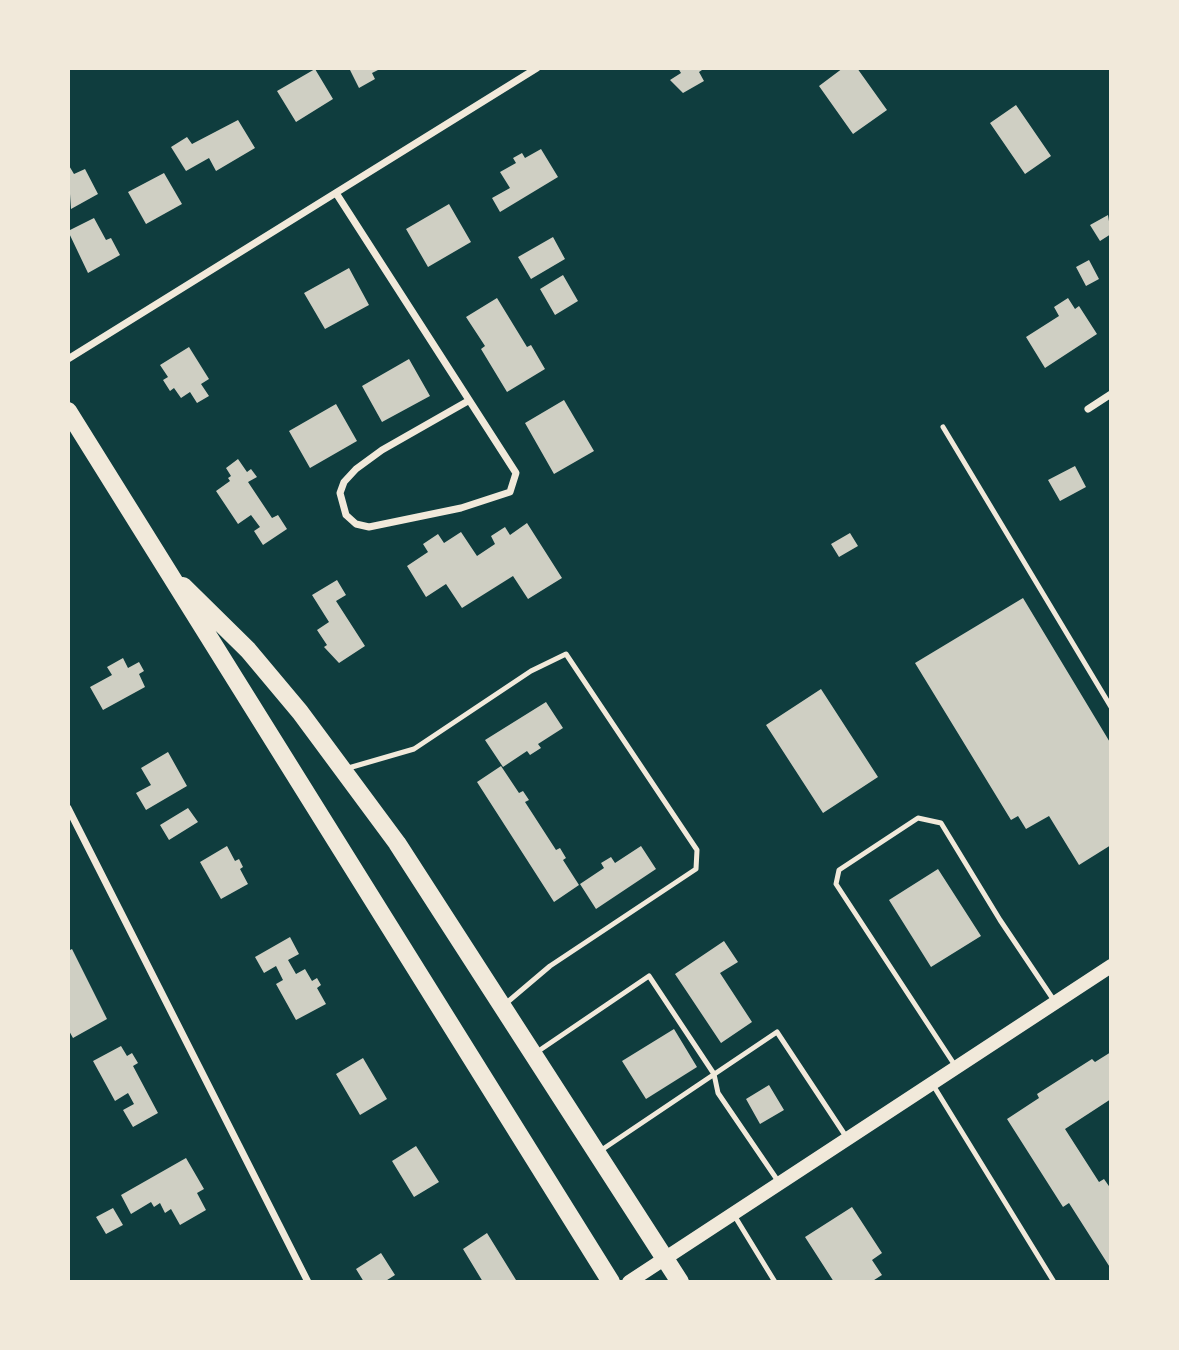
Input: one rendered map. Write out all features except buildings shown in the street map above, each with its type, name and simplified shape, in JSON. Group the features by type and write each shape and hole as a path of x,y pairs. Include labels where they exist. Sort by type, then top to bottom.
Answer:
{"main road":[{"path":"68,411 611,1282"},
{"path":"162,565 248,650 344,770 425,884 680,1282"},
{"path":"629,1282 1111,966"}],"street":[{"path":"68,359 537,68"},
{"path":"336,193 516,473 510,492 461,508 369,527 356,523 346,515 340,493 344,482 356,469 382,450 468,401"},
{"path":"1087,409 1111,394"},
{"path":"68,808 156,988 308,1282"}],"lane":[{"path":"943,427 1111,707"},
{"path":"344,770 414,749 531,671 566,654 697,850 696,869 550,967 504,1006"},
{"path":"956,1066 836,884 839,870 918,818 941,823 1000,920 1055,1002"},
{"path":"534,1054 649,976 714,1074 718,1093 779,1184"},
{"path":"598,1153 777,1032 847,1138"},
{"path":"932,1082 1054,1282"},
{"path":"734,1215 775,1282"}]}
